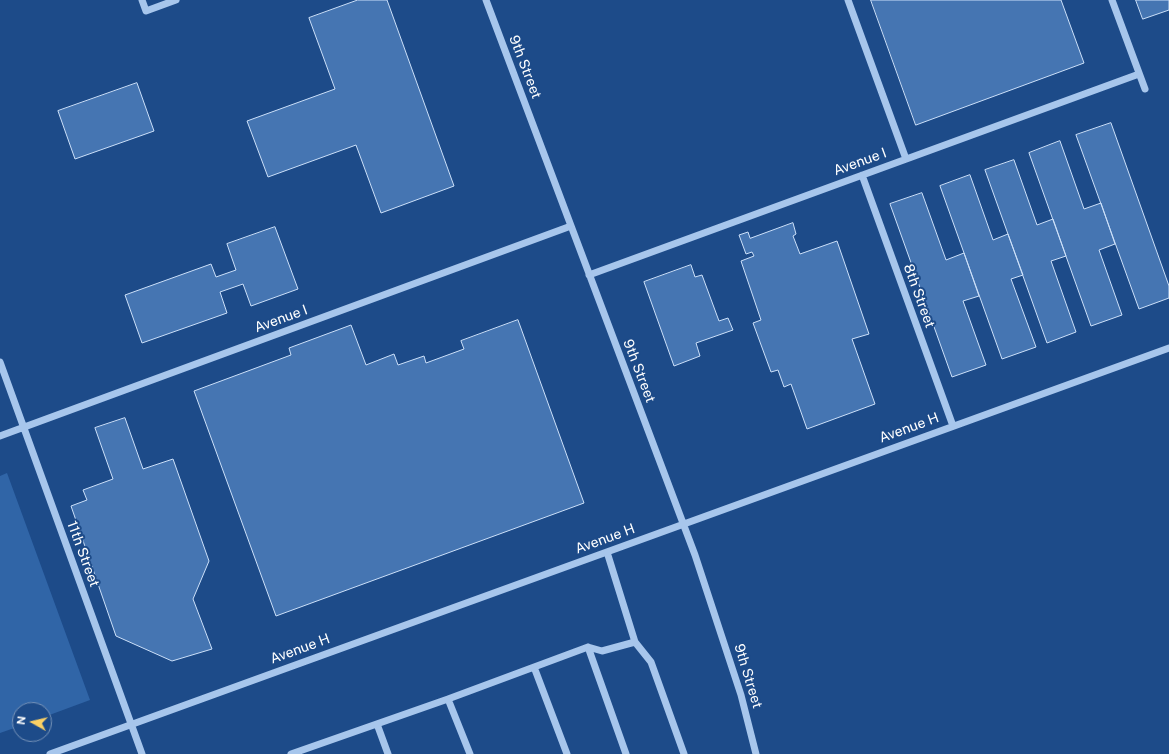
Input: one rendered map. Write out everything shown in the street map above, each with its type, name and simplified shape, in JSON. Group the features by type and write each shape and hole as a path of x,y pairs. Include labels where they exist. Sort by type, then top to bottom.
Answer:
{"street":[{"path":"142,0 146,11 176,0"},
{"name":"9th Street","path":"486,0 683,524 742,695 756,754"},
{"path":"848,0 906,159"},
{"path":"1112,0 1145,89"},
{"name":"Avenue I","path":"589,275 1139,74"},
{"name":"8th Street","path":"862,175 953,426"},
{"name":"Avenue I","path":"0,436 571,226"},
{"name":"Avenue H","path":"50,754 1169,348"},
{"name":"11th Street","path":"0,362 142,754"},
{"path":"607,552 635,642 651,662 684,754"},
{"path":"294,753 448,699 588,647 602,651 635,642"},
{"path":"588,647 626,754"},
{"path":"534,667 567,754"},
{"path":"448,699 470,754"},
{"path":"378,724 388,754"}],"shaded area":[{"path":"7,473 90,700 52,714 52,702 12,702 12,729 0,733 0,476"}],"building":[{"path":"358,0 387,0 454,186 381,213 356,145 268,177 247,121 335,89 309,18"},
{"path":"871,0 1061,0 1084,63 916,125"},
{"path":"1136,0 1169,0 1169,10 1143,19"},
{"path":"137,83 154,131 75,159 58,111"},
{"path":"1111,123 1169,286 1169,298 1139,309 1076,135"},
{"path":"1060,141 1084,209 1101,203 1115,244 1099,250 1122,315 1091,326 1029,153"},
{"path":"1014,160 1037,225 1053,219 1066,256 1051,261 1076,332 1047,343 985,170"},
{"path":"970,175 993,240 1008,234 1023,275 1011,279 1036,347 1002,359 940,186"},
{"path":"922,193 946,260 964,253 979,296 963,301 986,365 952,377 890,204"},
{"path":"793,223 796,234 793,236 800,254 837,241 869,334 852,339 875,404 807,429 791,384 784,387 778,370 771,372 753,323 761,320 741,261 754,256 752,252 746,254 739,235 748,232 750,238"},
{"path":"275,227 298,289 251,306 243,284 220,292 227,313 142,343 125,295 211,264 216,277 236,270 227,244"},
{"path":"691,265 695,277 702,275 719,321 728,318 733,330 696,343 700,356 674,366 644,282"},
{"path":"518,320 584,503 276,616 194,391 291,355 289,348 351,325 366,365 394,354 398,365 424,356 426,363 464,349 461,341"},
{"path":"125,418 143,469 173,459 209,561 193,599 212,649 172,661 116,636 71,506 87,500 83,490 113,479 95,428"}]}
